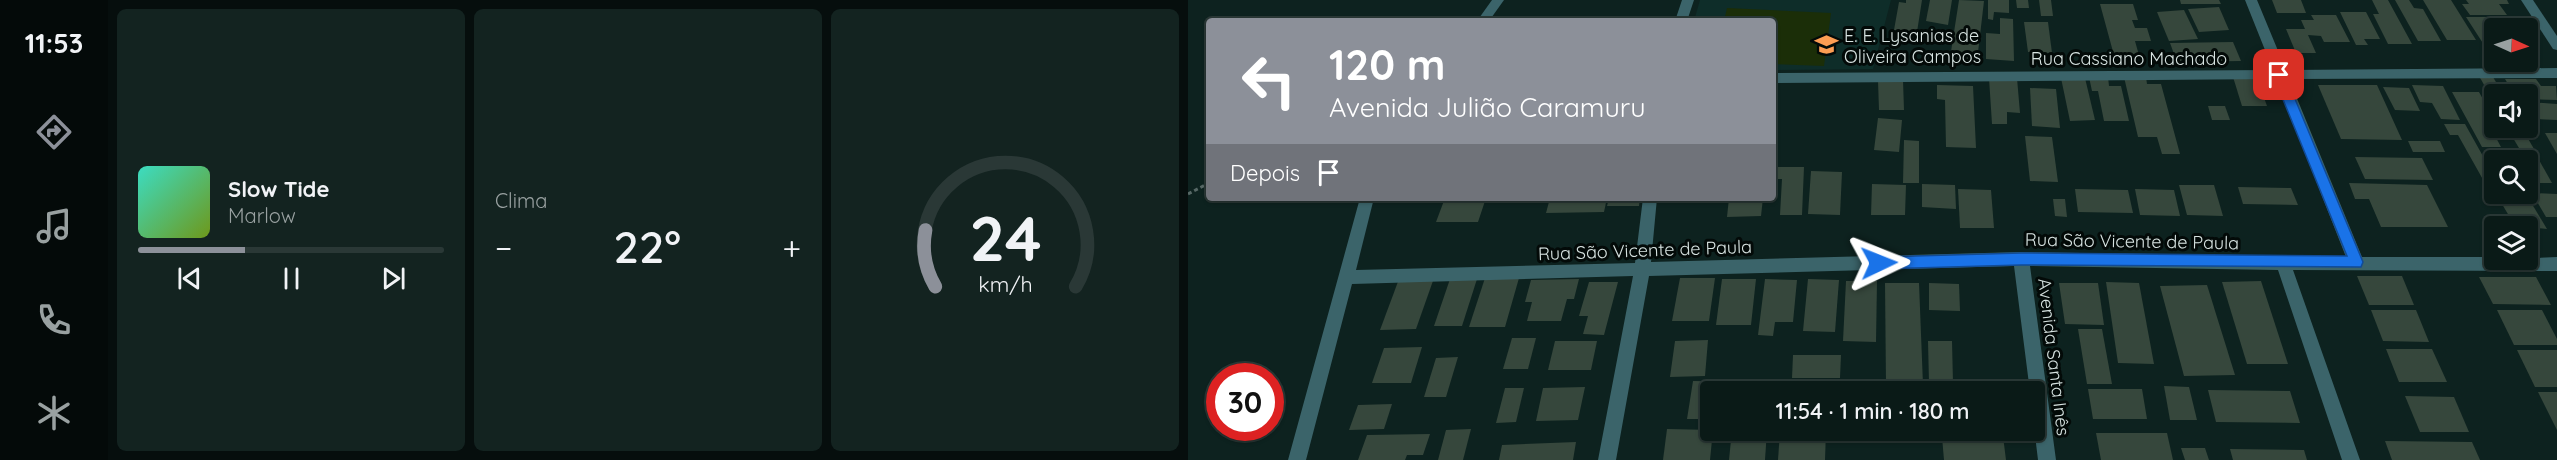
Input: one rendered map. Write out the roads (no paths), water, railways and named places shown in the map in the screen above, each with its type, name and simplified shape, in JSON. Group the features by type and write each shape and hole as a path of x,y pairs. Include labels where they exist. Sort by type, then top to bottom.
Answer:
{"street":[{"path":"1484,18 1498,0"},
{"path":"1682,18 1688,0"},
{"path":"2251,0 2279,75 2356,262"},
{"path":"2527,0 2557,46"},
{"name":"Rua Cassiano Machado","path":"1776,78 2557,73"},
{"path":"1297,460 1366,201"},
{"path":"1607,460 1642,270 1650,201"},
{"name":"Rua São Vicente de Paula","path":"1346,277 2021,259 2557,264"},
{"name":"Avenida Santa Inês","path":"2021,259 2047,460"},
{"path":"2283,263 2350,460"}],"place":[{"name":"E. E. Lysanias de Oliveira Campos","path":"1826,45"}]}
